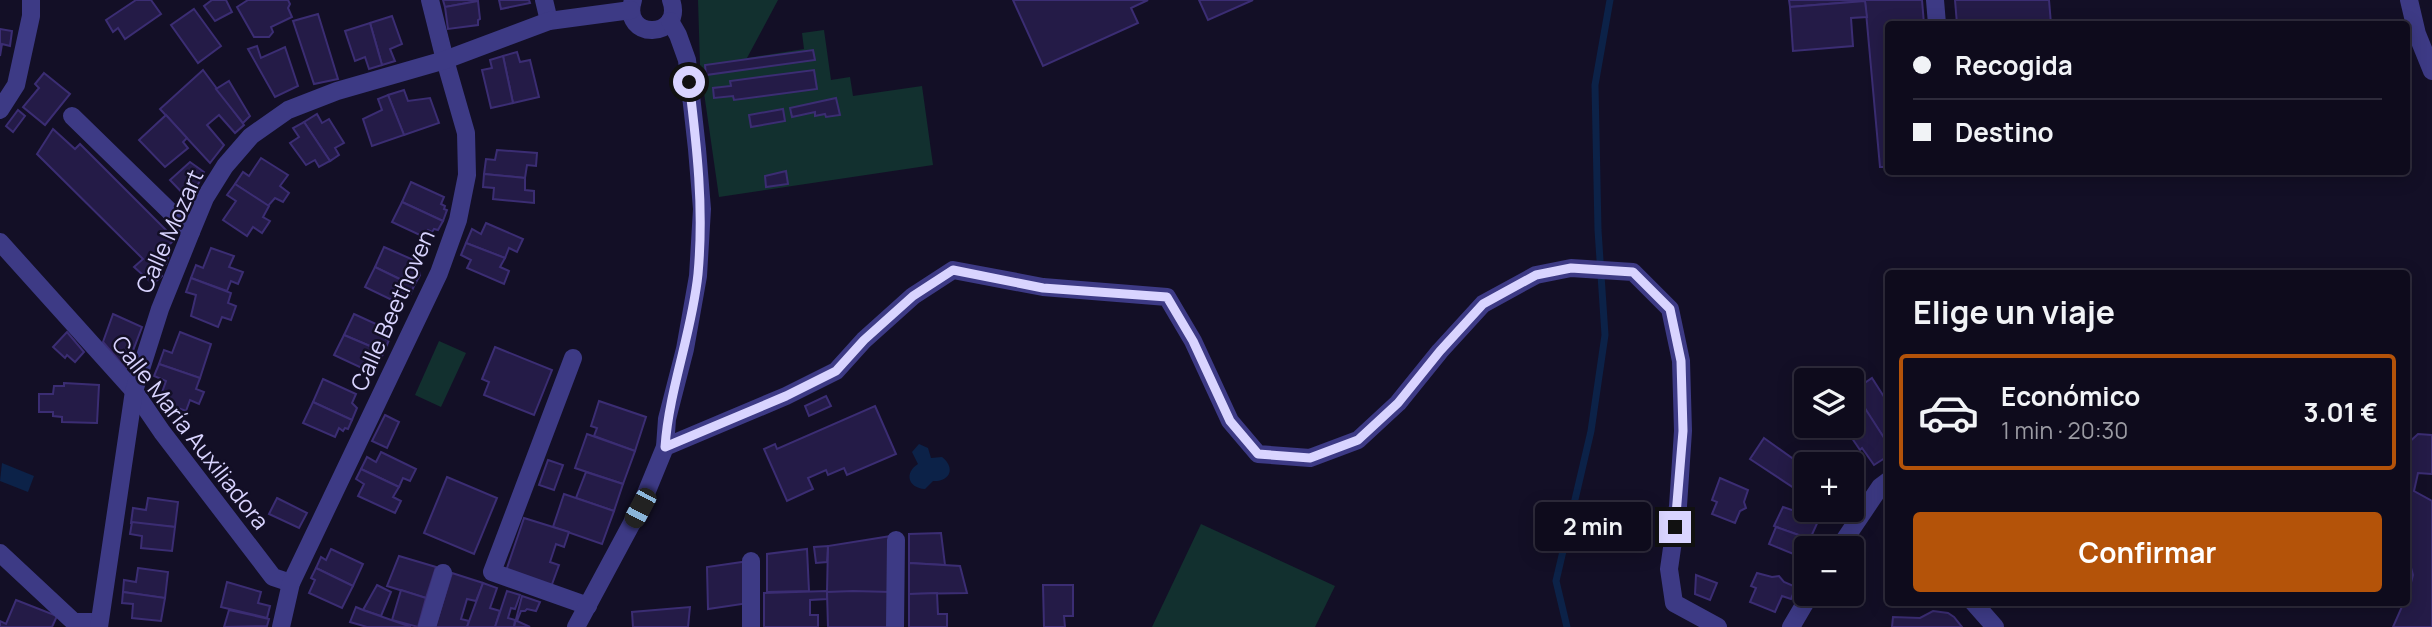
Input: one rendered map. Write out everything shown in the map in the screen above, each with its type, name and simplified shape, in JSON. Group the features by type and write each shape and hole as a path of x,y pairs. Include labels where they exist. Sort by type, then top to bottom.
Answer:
{"street":[{"path":"0,110 16,85 31,16 31,0"},
{"name":"Calle Beethoven","path":"283,626 291,583 439,273 458,220 467,176 467,134 430,0"},
{"path":"544,0 549,20"},
{"path":"632,5 636,23 648,30 661,29 670,21 673,8 671,0"},
{"path":"1935,0 1937,21"},
{"path":"2409,0 2417,34 2432,71"},
{"name":"Calle Mozart","path":"99,625 134,391 160,309 191,232 205,198 225,166 251,136 288,110 337,91 445,60 549,20 632,5"},
{"path":"576,627 640,508 665,447 667,419 685,349 698,276 702,209 687,60 670,21"},
{"path":"72,116 191,232"},
{"name":"Calle María Auxiliadora","path":"0,242 134,391 162,432 273,577 291,583"},
{"path":"665,447 786,396 836,371 864,340 903,305 953,270 1043,288 1167,297 1193,341 1230,421 1258,454 1310,458 1358,440 1398,403 1483,304 1536,275 1571,268 1633,272 1670,309 1681,361 1683,431 1678,506 1669,569 1674,603 1718,627"},
{"path":"573,358 492,572 588,606"},
{"path":"1847,536 1885,483"},
{"path":"895,627 896,540"},
{"path":"0,554 73,625 99,625"},
{"path":"751,561 751,627"},
{"path":"427,627 443,573"},
{"path":"1791,627 1803,606"},
{"path":"1977,606 1995,627"}],"green space":[{"path":"698,0 778,0 747,58 804,49 802,33 824,30 831,80 850,77 853,96 922,86 933,165 719,197 700,65"},
{"path":"439,341 466,353 441,407 415,395"},
{"path":"1201,524 1335,586 1315,627 1152,627"}],"water":[{"path":"919,444 928,448 931,458 942,457 950,470 947,477 933,481 925,489 915,486 910,480 911,472 918,464 912,452"},
{"path":"2,463 34,476 28,492 0,481"}],"building":[{"path":"136,0 151,0 161,14 125,39 118,28 113,32 106,20"},
{"path":"212,0 226,0 232,12 215,21 204,6"},
{"path":"248,0 288,0 292,17 271,27 273,32 269,37 254,37 237,7"},
{"path":"443,0 478,0 478,1 445,7"},
{"path":"499,0 529,0 530,3 501,9"},
{"path":"1013,0 1148,0 1131,8 1138,23 1043,66"},
{"path":"1199,0 1253,0 1208,20"},
{"path":"1789,0 1922,0 1924,21 1885,21 1885,167 1880,167 1865,1 1790,7"},
{"path":"1955,0 2049,0 2051,21 1957,21"},
{"path":"478,1 478,25 448,29 445,7"},
{"path":"1865,1 1867,17 1851,18 1853,46 1793,51 1790,7"},
{"path":"194,9 221,46 198,63 171,25"},
{"path":"318,14 338,79 314,84 293,21"},
{"path":"392,16 402,44 390,49 395,61 382,65 370,23"},
{"path":"370,23 382,65 369,69 365,57 355,61 345,31"},
{"path":"0,29 12,31 10,46 2,44 0,56"},
{"path":"257,46 261,58 285,47 298,86 275,97 248,49"},
{"path":"813,50 815,60 706,75 705,65"},
{"path":"517,52 520,62 530,60 539,97 513,103 503,56"},
{"path":"503,56 513,103 491,108 482,70 492,68 490,60"},
{"path":"203,70 244,125 235,133 219,115 207,125 224,145 210,163 160,109"},
{"path":"814,70 817,89 734,100 733,96 714,98 713,88 731,86 730,81"},
{"path":"44,73 70,94 45,125 23,107 39,88 35,84"},
{"path":"229,81 250,116 243,123 216,89"},
{"path":"404,90 408,101 430,98 439,123 404,135 388,95"},
{"path":"388,95 404,135 372,146 363,119 382,110 378,99"},
{"path":"836,98 840,115 815,116 815,112 792,117 790,108"},
{"path":"783,109 785,121 751,127 749,115"},
{"path":"18,110 25,116 13,132 6,126"},
{"path":"317,114 322,123 329,119 344,143 335,148 339,155 330,161 304,122"},
{"path":"166,115 187,138 183,142 188,148 165,167 139,140"},
{"path":"304,122 330,161 319,167 315,160 306,165 290,143 299,137 293,128"},
{"path":"53,129 75,149 80,144 175,239 166,248 170,252 166,264 158,272 162,276 153,284 134,267 143,259 37,154"},
{"path":"497,150 537,153 536,166 527,165 525,178 484,174 486,159 495,160"},
{"path":"261,158 288,175 280,186 289,193 283,202 275,198 268,206 235,184 243,172 249,176"},
{"path":"190,162 204,172 190,201 170,180"},
{"path":"786,171 788,184 766,187 765,176"},
{"path":"484,174 525,178 525,190 534,191 534,203 493,199 494,188 483,187"},
{"path":"411,182 444,197 441,204 447,210 443,221 402,202"},
{"path":"235,184 269,206 263,217 270,221 262,233 253,227 247,236 223,220 236,201 227,195"},
{"path":"402,202 443,221 438,230 428,230 424,237 392,222"},
{"path":"486,223 523,239 517,252 509,248 505,258 466,243 472,229 481,234"},
{"path":"466,243 505,258 500,267 509,271 504,284 467,268 471,260 461,255"},
{"path":"384,247 418,262 414,269 419,271 420,275 414,286 375,267"},
{"path":"211,248 234,256 229,267 243,272 238,284 231,281 227,291 191,278 196,265 203,268"},
{"path":"375,267 414,286 410,295 402,295 398,303 365,287"},
{"path":"191,278 231,293 228,303 236,306 231,320 222,317 218,327 191,316 196,295 186,292"},
{"path":"113,314 142,327 126,369 103,342"},
{"path":"354,314 387,329 385,335 389,340 384,352 344,335"},
{"path":"67,332 84,352 75,362 67,355 65,358 53,347"},
{"path":"180,332 211,344 200,378 159,364 164,350 172,353"},
{"path":"344,335 384,352 379,362 370,361 366,370 334,355"},
{"path":"495,347 552,370 534,415 484,395 489,382 482,379"},
{"path":"159,364 200,378 196,389 204,392 199,404 190,400 186,411 159,401 166,381 154,376"},
{"path":"1872,378 1885,398 1884,438 1864,408 1864,383"},
{"path":"323,379 356,394 352,403 357,408 352,420 313,402"},
{"path":"64,383 99,385 97,423 62,422 62,417 53,416 53,412 39,412 39,394 53,394 54,386 64,386"},
{"path":"826,396 831,406 809,416 805,406"},
{"path":"599,401 646,417 635,451 594,436 597,428 591,426"},
{"path":"313,402 352,420 348,429 343,431 339,428 335,437 303,423"},
{"path":"875,406 896,454 847,475 844,468 828,475 826,470 808,478 813,489 787,501 764,449 775,444 777,449"},
{"path":"1864,407 1885,439 1885,458 1874,465 1862,448 1860,450 1852,438 1864,438"},
{"path":"385,415 399,422 387,448 372,441"},
{"path":"587,434 635,451 623,484 575,468"},
{"path":"2418,434 2432,435 2432,474 2418,473 2414,491 2432,501 2432,627 2393,627 2402,606 2410,606 2413,575 2410,564 2410,441"},
{"path":"1764,438 1794,459 1794,488 1750,459"},
{"path":"381,452 416,469 410,481 403,478 399,487 361,469 367,457 376,462"},
{"path":"548,460 563,465 554,490 539,485"},
{"path":"361,469 399,487 393,497 401,501 395,513 358,496 364,484 356,479"},
{"path":"586,472 623,484 614,511 576,498"},
{"path":"447,477 497,498 474,554 424,533"},
{"path":"1720,478 1748,490 1744,502 1746,508 1740,511 1735,523 1712,514 1717,502 1712,500"},
{"path":"564,494 614,511 602,544 553,527"},
{"path":"148,498 178,502 175,527 131,523 133,508 146,510"},
{"path":"277,498 307,513 299,528 269,514"},
{"path":"1783,507 1794,511 1794,522 1818,522 1811,536 1802,536 1774,526"},
{"path":"524,518 569,532 564,547 556,544 550,562 559,565 551,587 506,571"},
{"path":"132,522 175,527 172,551 141,548 142,536 130,534"},
{"path":"1776,527 1802,536 1794,536 1794,554 1769,544"},
{"path":"941,533 945,565 909,563 909,534"},
{"path":"891,536 891,592 827,592 828,546"},
{"path":"828,546 827,562 816,563 814,547"},
{"path":"331,549 363,564 353,586 316,568 321,557 326,560"},
{"path":"807,549 809,591 767,592 767,554"},
{"path":"399,556 436,567 426,598 387,586"},
{"path":"749,561 749,603 708,609 707,567"},
{"path":"909,563 960,566 967,593 909,594"},
{"path":"138,568 168,572 165,598 123,592 124,580 136,582"},
{"path":"316,568 353,586 342,608 309,593 315,580 311,578"},
{"path":"452,573 483,583 476,601 467,599 461,619 469,621 467,627 435,627"},
{"path":"1757,573 1779,576 1784,582 1794,586 1794,592 1791,599 1782,596 1775,612 1750,602 1756,588 1751,586"},
{"path":"1696,575 1717,583 1710,600 1695,594"},
{"path":"227,582 261,592 258,603 270,606 267,618 221,607"},
{"path":"483,583 497,588 490,608 500,611 495,627 467,627"},
{"path":"377,585 391,592 381,616 363,610"},
{"path":"1043,585 1073,585 1073,616 1064,616 1065,627 1044,627"},
{"path":"401,590 426,598 418,627 392,620"},
{"path":"507,591 520,595 508,618 515,620 514,627 495,627"},
{"path":"827,591 827,599 810,600 810,615 818,615 818,627 764,627 764,593"},
{"path":"123,592 165,598 161,621 132,618 133,604 122,603"},
{"path":"827,592 891,592 892,627 828,627"},
{"path":"937,593 938,614 947,614 947,627 909,627 909,594"},
{"path":"522,596 540,602 536,611 521,611 517,621 530,627 514,627"},
{"path":"16,600 57,616 52,627 0,627 0,621 6,624"},
{"path":"356,607 411,627 367,627 350,622"},
{"path":"690,607 688,627 633,627 632,612"},
{"path":"229,610 269,619 267,626 224,627"},
{"path":"1933,611 1948,613 1962,627 1892,627 1893,617 1920,618"}],"waterway":[{"path":"1567,627 1556,581 1591,431 1605,335 1598,230 1595,85 1610,0"}],"route":[{"path":"689,82 702,209 698,276 685,349 667,419 665,447 786,396 836,371 864,340 913,296 953,270 1043,288 1167,297 1193,341 1230,421 1258,454 1310,458 1358,440 1398,403 1483,304 1536,275 1571,268 1633,272 1670,309 1681,361 1683,431 1675,527"}]}
